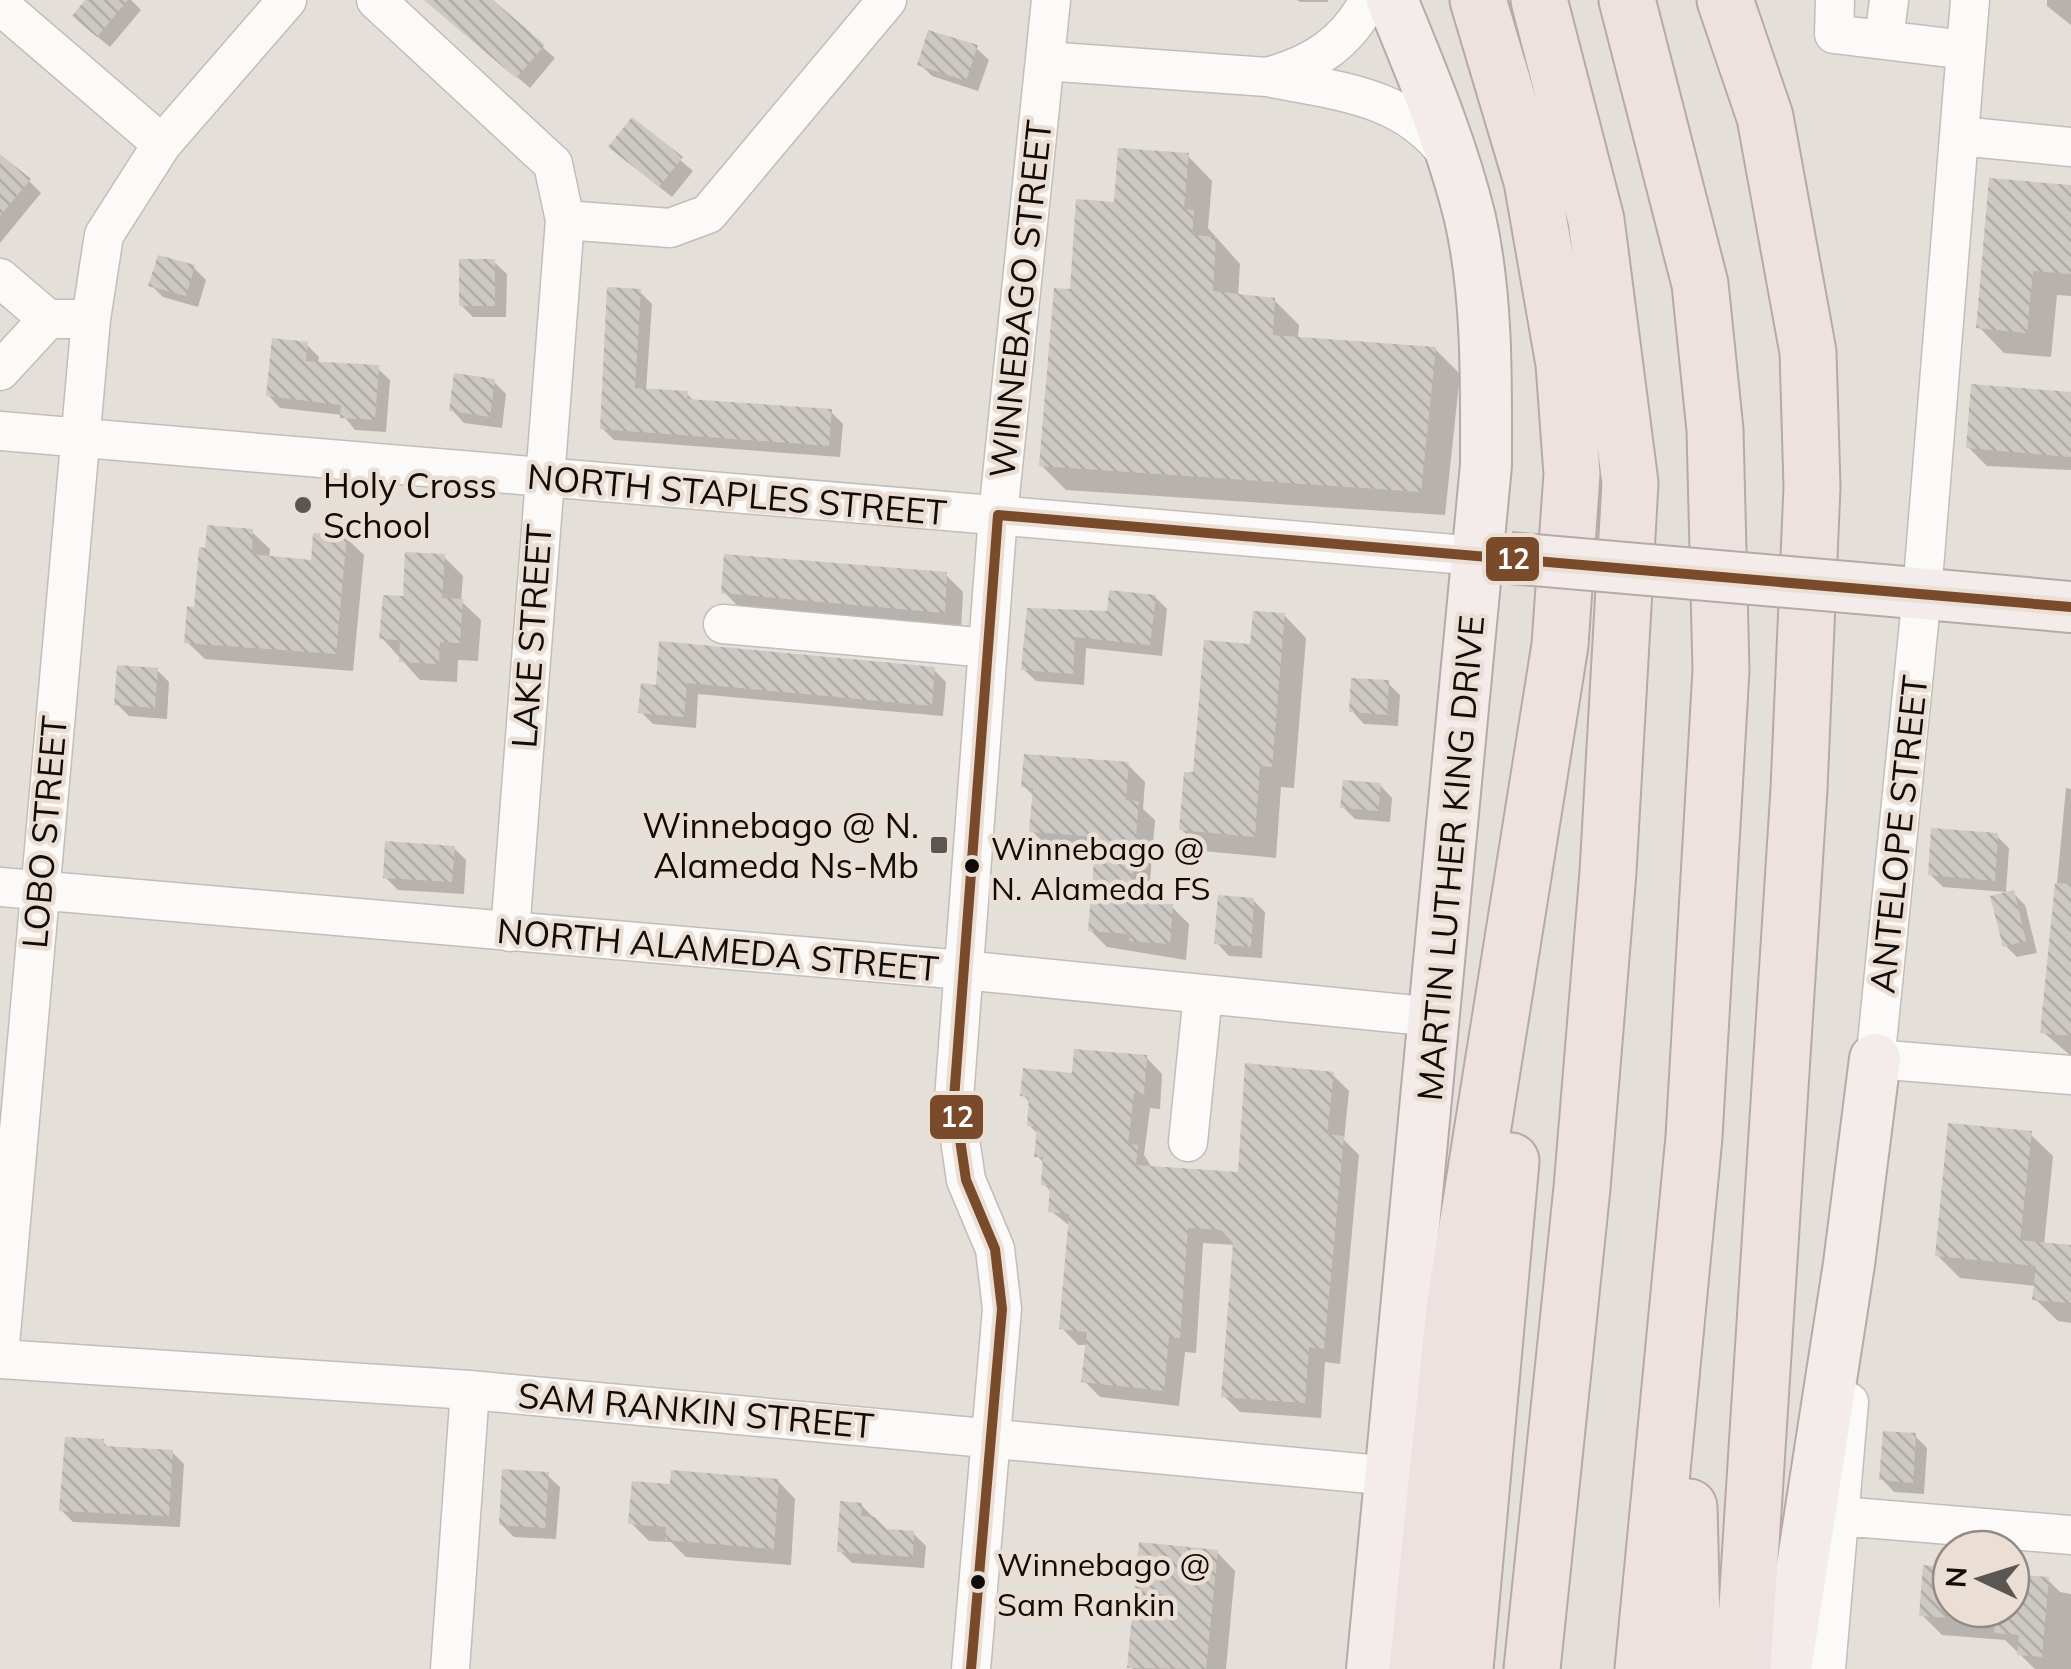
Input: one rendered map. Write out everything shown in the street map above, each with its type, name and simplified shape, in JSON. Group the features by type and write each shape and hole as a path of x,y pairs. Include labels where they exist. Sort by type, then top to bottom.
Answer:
{"highway":[{"path":"1465,1669 1560,646 1572,474 1564,364 1532,181 1478,0"},
{"path":"1532,1669 1582,1188 1608,872 1630,483 1596,220 1539,0"},
{"path":"1627,0 1700,284 1715,430 1721,670 1682,1259 1644,1669"},
{"path":"1726,0 1765,118 1808,352 1812,487 1799,789 1743,1669"},
{"path":"1417,1669 1454,1308 1560,646"},
{"path":"1682,1259 1692,1623 1688,1669"}],"main road":[{"name":"MARTIN LUTHER KING DRIVE","path":"1372,1669 1435,1018 1494,557 1486,465 1486,366 1470,219 1392,0"},
{"name":"NORTH STAPLES STREET","path":"1494,557 2071,607"},
{"path":"1786,1669 1849,1264 1875,1059"}],"street":[{"name":"LOBO STREET","path":"0,1345 78,436 104,235 162,144 287,0"},
{"name":"LAKE STREET","path":"376,0 553,164 565,220 510,932"},
{"path":"565,220 670,228 708,214 887,0"},
{"name":"WINNEBAGO STREET","path":"971,1669 993,1437 1000,1294 995,1248 966,1180 954,1099 998,515 1050,0"},
{"path":"1267,77 1308,64 1328,50 1358,22 1369,0"},
{"path":"1834,0 1834,34 1966,50"},
{"path":"1884,40 1889,0"},
{"name":"ANTELOPE STREET","path":"1826,1669 1875,1059 1902,592 1960,136 1970,0"},
{"path":"0,4 162,144"},
{"path":"1045,60 1267,77 1382,100 1421,123 1450,158"},
{"path":"1960,136 2071,147"},
{"path":"0,278 48,319 91,318"},
{"path":"0,371 48,319"},
{"name":"NORTH STAPLES STREET","path":"0,430 1494,557"},
{"path":"723,624 988,648"},
{"name":"NORTH ALAMEDA STREET","path":"0,887 964,970 1435,1018"},
{"path":"1188,1142 1203,994"},
{"path":"1875,1059 2071,1075"},
{"name":"SAM RANKIN STREET","path":"0,1359 470,1390 1392,1476"},
{"path":"450,1669 470,1390"},
{"path":"1840,1516 2071,1535"}],"building":[{"path":"85,0 128,0 97,37 72,16"},
{"path":"424,0 493,0 545,45 516,78"},
{"path":"928,30 978,45 966,81 917,65"},
{"path":"632,117 683,157 659,187 608,147"},
{"path":"1118,148 1189,153 1184,209 1194,210 1192,235 1216,237 1213,291 1275,298 1273,335 1436,347 1421,492 1039,466 1054,288 1070,289 1076,199 1114,202"},
{"path":"0,154 31,179 0,216"},
{"path":"1989,178 2071,185 2071,274 2033,271 2027,333 1976,328"},
{"path":"158,255 195,265 186,296 148,286"},
{"path":"459,259 495,259 495,306 459,306"},
{"path":"607,287 641,289 635,388 688,391 687,399 832,409 829,446 600,429"},
{"path":"272,338 308,342 306,361 379,365 375,420 340,418 341,405 266,396"},
{"path":"454,373 495,379 490,417 449,411"},
{"path":"1971,384 2071,392 2071,457 1966,448"},
{"path":"207,525 253,529 252,554 311,560 313,533 347,535 336,654 184,643 187,606 194,607 199,547 205,548"},
{"path":"405,552 445,554 442,598 463,599 460,643 440,642 439,664 399,662 400,640 379,639 383,595 403,596"},
{"path":"724,554 947,572 945,613 721,593"},
{"path":"1109,590 1156,595 1150,645 1075,637 1073,674 1021,670 1027,608 1107,611"},
{"path":"1253,611 1285,613 1272,767 1260,766 1255,837 1179,830 1184,772 1193,772 1204,640 1250,644"},
{"path":"659,641 935,667 932,706 687,683 684,717 638,713 641,683 656,685"},
{"path":"117,665 158,668 155,708 114,705"},
{"path":"1351,678 1389,680 1387,715 1349,712"},
{"path":"1024,754 1129,762 1126,800 1139,801 1130,901 1173,904 1170,944 1129,941 1130,934 1088,931 1096,837 1029,832 1033,788 1021,787"},
{"path":"1343,780 1381,783 1378,811 1340,808"},
{"path":"1931,828 1998,833 1995,881 1928,875"},
{"path":"385,841 455,846 452,882 383,878"},
{"path":"2055,883 2071,884 2071,1036 2040,1033"},
{"path":"2014,890 2026,941 2003,947 1990,896"},
{"path":"1218,895 1254,898 1251,947 1214,944"},
{"path":"1074,1049 1147,1055 1144,1094 1134,1093 1128,1144 1138,1145 1136,1165 1238,1172 1245,1063 1334,1072 1327,1134 1344,1136 1324,1349 1309,1347 1305,1403 1221,1397 1233,1243 1221,1230 1188,1228 1180,1338 1169,1337 1164,1391 1081,1382 1087,1332 1059,1329 1069,1214 1048,1212 1050,1186 1041,1185 1043,1157 1034,1157 1037,1127 1027,1126 1029,1097 1020,1096 1023,1068 1072,1073"},
{"path":"1948,1123 2032,1131 2020,1240 2071,1245 2071,1303 2032,1300 2036,1266 1935,1256"},
{"path":"1883,1431 1916,1433 1913,1483 1879,1480"},
{"path":"65,1437 104,1439 104,1446 173,1450 169,1516 59,1511"},
{"path":"502,1469 549,1472 545,1528 499,1525"},
{"path":"671,1470 779,1479 774,1549 665,1540 666,1527 628,1524 632,1481 670,1484"},
{"path":"840,1501 862,1503 861,1516 875,1517 887,1529 914,1531 913,1557 837,1552"},
{"path":"1139,1542 1218,1550 1206,1669 1127,1668"},
{"path":"1923,1565 1931,1566 1931,1617 1919,1616"},
{"path":"2031,1576 2049,1577 2042,1657 2017,1655 2019,1635 1994,1633 1994,1629 2031,1629"}],"transit line":[{"name":"12","path":"971,1669 1002,1309 995,1249 966,1180 954,1099 998,515 2071,607"}],"place":[{"name":"Holy Cross School","path":"303,505"},
{"name":"Winnebago @ N. Alameda Ns-Mb","path":"939,845"},
{"name":"Winnebago @ N. Alameda FS","path":"972,866"},
{"name":"Winnebago @ Sam Rankin","path":"978,1582"}]}
